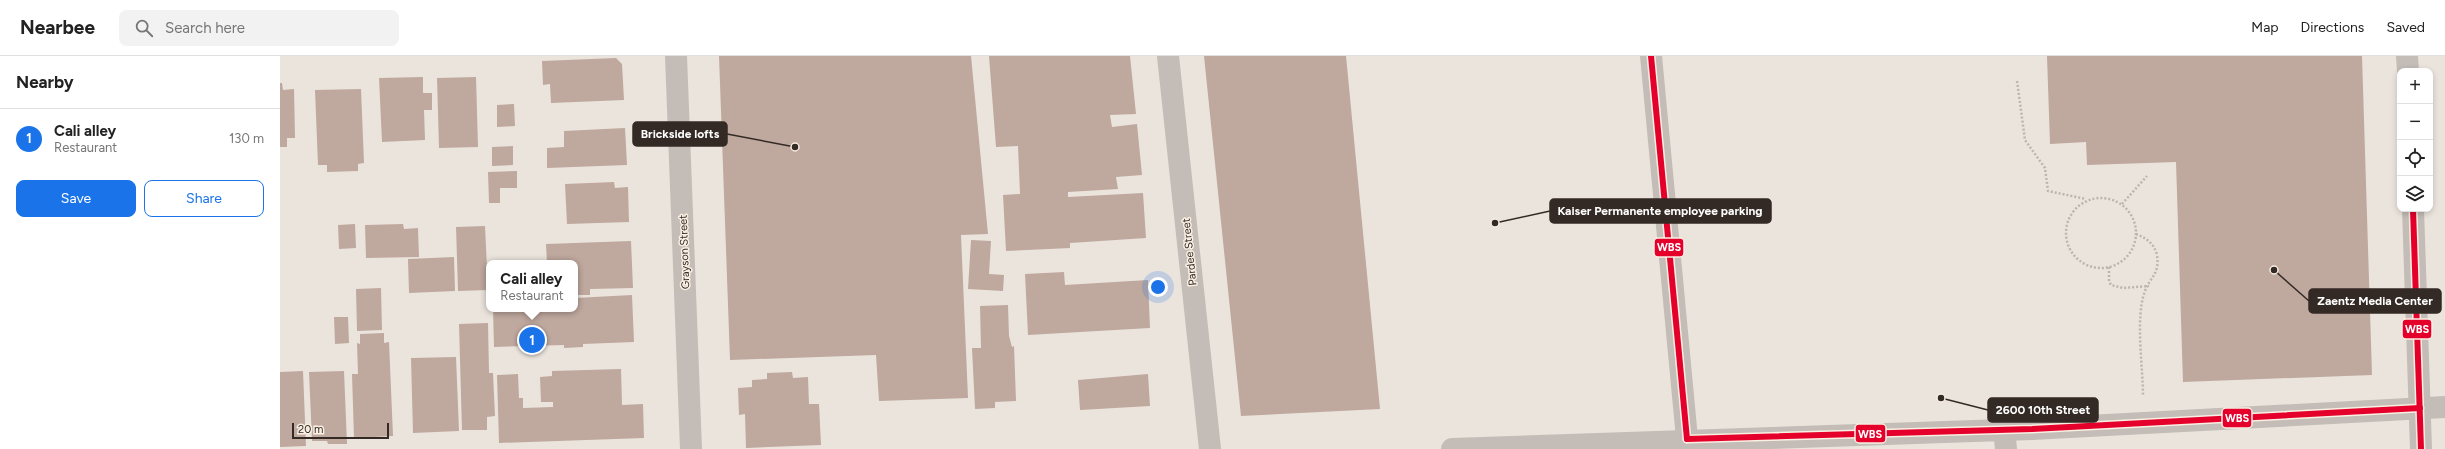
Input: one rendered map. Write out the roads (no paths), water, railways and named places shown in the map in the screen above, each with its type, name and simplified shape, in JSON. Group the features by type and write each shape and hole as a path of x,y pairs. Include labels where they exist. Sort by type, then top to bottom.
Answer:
{"street":[{"name":"Grayson Street","path":"676,56 691,449"},
{"name":"Pardee Street","path":"1168,56 1210,449"},
{"path":"1651,56 1687,444"},
{"path":"2407,56 2408,68"},
{"path":"2413,212 2421,449"},
{"path":"1452,449 2005,439 2144,424 2445,407"}],"place":[{"name":"Brickside lofts","path":"795,147"},
{"name":"Kaiser Permanente employee parking","path":"1495,223"},
{"name":"Zaentz Media Center","path":"2274,270"},
{"name":"Cali alley","path":"532,340"},
{"name":"2600 10th Street","path":"1941,398"}]}
